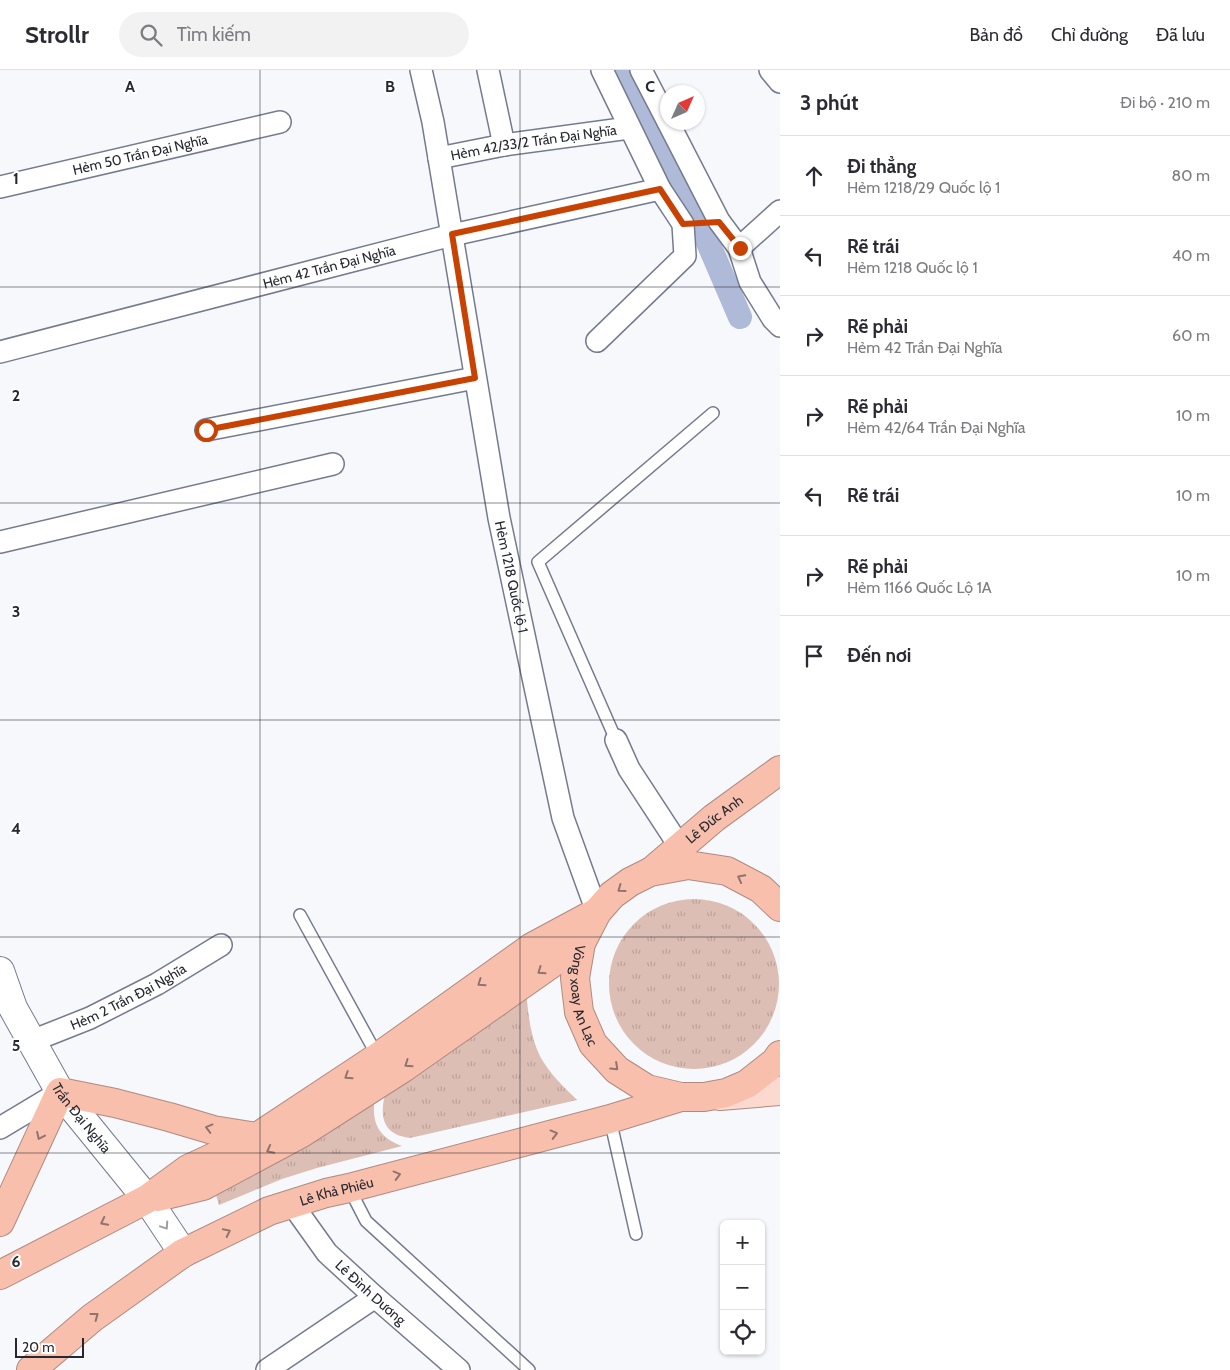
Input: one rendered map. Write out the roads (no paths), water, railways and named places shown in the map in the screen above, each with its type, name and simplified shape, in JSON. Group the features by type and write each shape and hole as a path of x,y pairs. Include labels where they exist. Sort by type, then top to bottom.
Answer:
{"highway":[{"name":"Lê Đức Anh","path":"650,872 714,818 780,770"},
{"name":"Vòng xoay An Lạc","path":"780,907 761,889 726,871 688,865 650,872 630,882 612,895 597,912 581,943 575,978 579,1012 593,1044 617,1070 647,1088 692,1097 726,1093 747,1084 775,1062 780,1055"},
{"path":"0,1275 147,1200 188,1169 257,1137 378,1057 532,947 597,912"},
{"path":"147,1200 203,1186 300,1134 403,1068 581,943"},
{"path":"0,1222 60,1092 169,1116 213,1130 257,1137"},
{"name":"Lê Khả Phiêu","path":"31,1370 92,1318 183,1253 269,1211 326,1193 692,1097"}],"main road":[{"name":"Trần Đại Nghĩa","path":"0,971 13,1008 60,1092 147,1200 183,1253"},
{"path":"692,1097 780,1091"}],"street":[{"name":"Hẻm 1218 Quốc lộ 1","path":"421,70 433,122 499,518 563,818 597,912"},
{"path":"488,70 504,145"},
{"path":"596,340 659,283 685,256 683,224 660,189 602,70"},
{"path":"641,70 660,107"},
{"path":"770,70 780,82"},
{"name":"Hẻm 50 Trần Đại Nghĩa","path":"0,187 280,122"},
{"name":"Hẻm 42/33/2 Trần Đại Nghĩa","path":"439,158 504,145 629,128"},
{"path":"672,130 719,222 740,248 750,282 773,319 780,326"},
{"name":"Hẻm 42 Trần Đại Nghĩa","path":"0,352 452,234 660,189"},
{"path":"740,248 780,211"},
{"path":"683,224 719,222"},
{"path":"206,430 475,378"},
{"path":"0,542 333,464"},
{"path":"616,740 629,769 680,847"},
{"name":"Hẻm 2 Trần Đại Nghĩa","path":"32,1042 90,1018 157,984 221,945"},
{"path":"0,1128 60,1092"},
{"name":"Lê Đình Dương","path":"292,1204 327,1254 459,1370"},
{"path":"267,1370 375,1298"}],"lane":[{"path":"616,740 538,562 713,413"},
{"path":"300,915 378,1057"},
{"path":"610,1119 636,1234"},
{"path":"349,1188 366,1221 529,1370"}],"waterway":[{"path":"620,70 697,217 740,317"}]}
